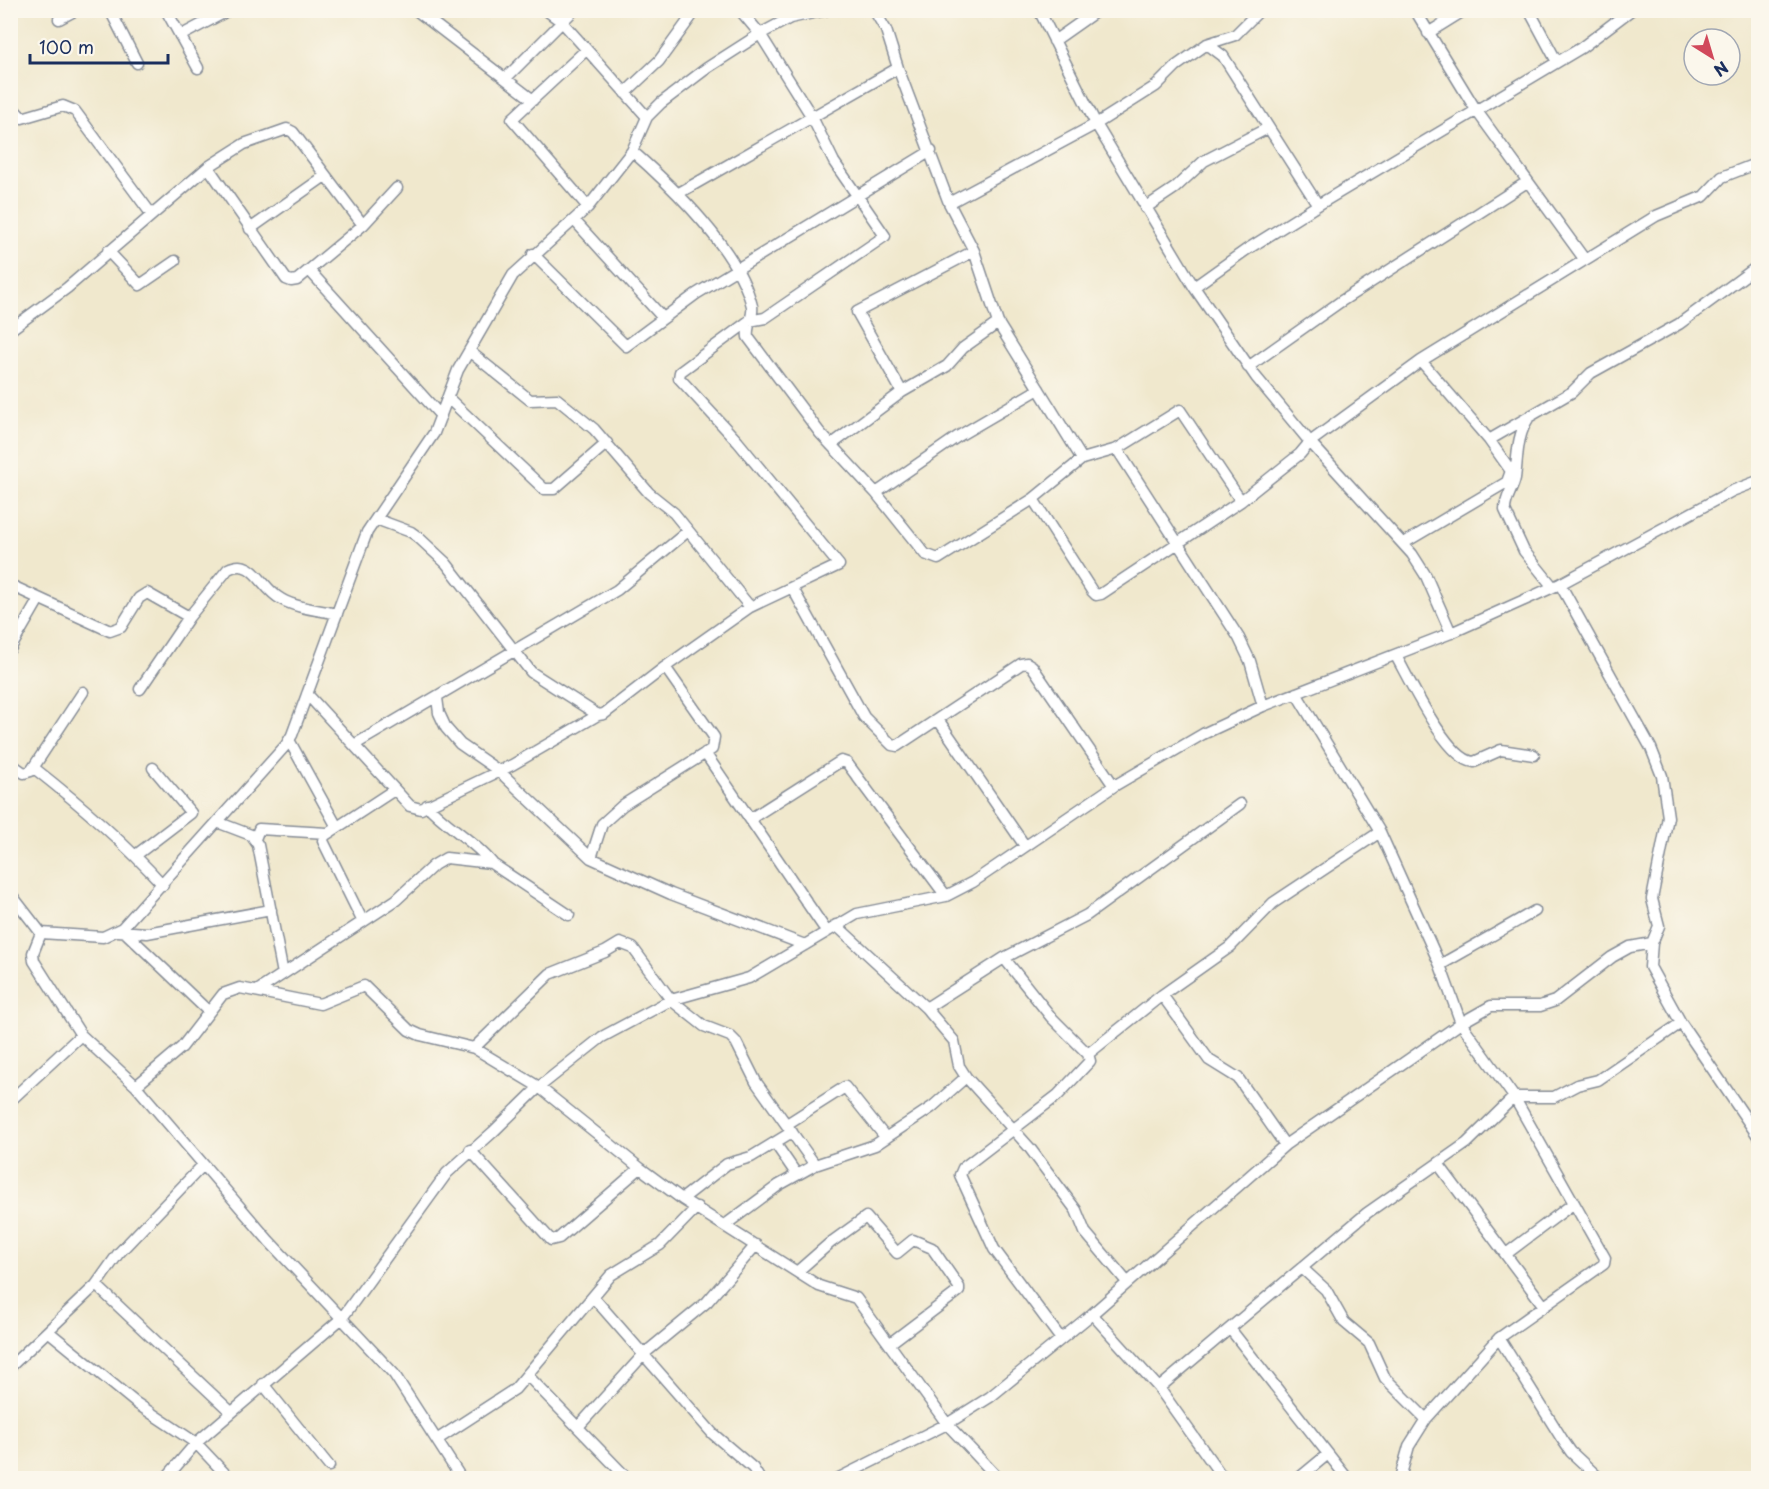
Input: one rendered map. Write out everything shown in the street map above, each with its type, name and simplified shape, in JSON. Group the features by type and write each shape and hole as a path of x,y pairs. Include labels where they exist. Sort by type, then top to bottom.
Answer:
{"street":[{"path":"59,19 76,10"},
{"path":"110,10 137,63"},
{"path":"166,10 198,68"},
{"path":"180,36 230,10"},
{"path":"416,10 533,99"},
{"path":"546,10 562,22 647,117"},
{"path":"507,77 574,10"},
{"path":"625,93 659,61 696,10"},
{"path":"307,694 410,806 421,808 499,771 598,715 604,714 665,667 750,607 837,567 838,562 738,442 679,378 680,372 749,321 765,318 884,239 885,234 834,162 812,117 760,34 740,10"},
{"path":"122,932 289,740 367,532 426,447 441,417 458,370 513,274 588,207 632,151 647,117 679,88 760,34 790,18 827,10"},
{"path":"873,10 886,30 898,68 950,203 974,250 998,323 1082,459"},
{"path":"1039,10 1096,124 1194,287 1248,367 1310,442 1404,543 1426,576 1451,633"},
{"path":"1054,41 1098,10"},
{"path":"950,203 1096,124 1156,86 1176,66 1208,45 1235,35 1260,10"},
{"path":"1415,10 1476,111 1585,260"},
{"path":"1428,33 1465,10"},
{"path":"1529,10 1557,62"},
{"path":"1194,287 1246,250 1581,48 1631,10"},
{"path":"1208,45 1223,56 1318,206"},
{"path":"586,50 514,117 513,122 588,207"},
{"path":"679,193 898,68"},
{"path":"12,109 22,118 63,106 75,111 152,215"},
{"path":"1145,208 1175,188 1204,161 1268,128"},
{"path":"10,330 67,288 208,167 244,144 287,129 293,132 363,225"},
{"path":"632,151 679,193 738,269 752,308 765,318"},
{"path":"533,254 622,345 631,345 663,318 738,269 931,151"},
{"path":"1033,499 1096,595 1241,501 1300,454 1310,442 1421,361 1656,216 1704,196 1722,177 1758,163"},
{"path":"208,167 286,279 291,281 297,280 363,225 397,188"},
{"path":"250,229 325,176"},
{"path":"1248,367 1340,302 1527,182"},
{"path":"574,220 663,318"},
{"path":"902,392 857,312 974,250"},
{"path":"108,251 140,285 175,261"},
{"path":"1489,440 1572,392 1592,373 1672,328 1758,266"},
{"path":"309,270 441,417"},
{"path":"752,308 748,337 800,408 876,493 925,554 938,559 1033,499 1082,459 1118,449 1180,410 1241,501"},
{"path":"831,445 902,392 947,366 963,348 998,323"},
{"path":"470,351 530,400 557,399 564,402 607,443 649,493 674,513 750,607"},
{"path":"1404,543 1507,482 1510,471 1489,440 1421,361"},
{"path":"876,493 957,437 1039,389"},
{"path":"448,398 544,489 554,489 607,443"},
{"path":"1531,415 1518,441 1515,480 1505,503 1505,510 1524,551 1556,585 1651,748 1662,776 1668,817 1652,899 1659,926 1652,943 1650,967 1682,1023 1758,1136"},
{"path":"1118,449 1179,540 1242,644 1250,661 1263,706"},
{"path":"166,1479 196,1443 342,1318 447,1173 539,1087 602,1036 671,1000 743,981 857,914 946,896 973,882 1114,786 1203,734 1263,706 1451,633 1556,585 1732,491 1758,481"},
{"path":"376,519 411,532 446,563 531,672 598,715"},
{"path":"354,745 625,585 688,531"},
{"path":"140,689 189,617 228,569 242,565 249,567 283,600 337,614"},
{"path":"10,585 110,631 121,627 139,598 147,593 189,617"},
{"path":"793,589 864,717 892,745 897,746 939,721 1027,663 1114,786"},
{"path":"10,649 39,599"},
{"path":"1396,656 1427,711 1460,757 1474,762 1508,750 1534,755"},
{"path":"591,858 603,824 623,805 712,748 714,737 665,667"},
{"path":"10,763 24,773 34,768 83,692"},
{"path":"1296,693 1380,832 1440,965 1461,1023 1514,1097 1604,1252 1604,1264 1499,1338 1426,1419 1409,1446 1400,1479"},
{"path":"437,698 443,721 460,744 499,771 591,858 671,894 805,945"},
{"path":"939,721 1024,846"},
{"path":"289,740 332,830"},
{"path":"705,753 750,819 831,928 926,1008 954,1041 959,1066 966,1077 1014,1131 1076,1210 1084,1232 1127,1282"},
{"path":"750,819 841,760 859,779 946,896"},
{"path":"34,768 83,807 136,855 163,885"},
{"path":"136,855 191,813 153,768"},
{"path":"363,922 323,840 332,830 394,790"},
{"path":"926,1008 1004,958 1087,915 1240,804"},
{"path":"427,805 442,822 483,852 493,864 569,915"},
{"path":"217,822 255,839"},
{"path":"283,974 255,839 259,829 332,830"},
{"path":"1088,1054 1162,995 1230,947 1273,903 1380,832"},
{"path":"256,991 363,922 404,893 440,861 447,858 493,864"},
{"path":"10,893 40,933 103,938 122,932 147,933 271,910"},
{"path":"1440,965 1534,911"},
{"path":"122,932 209,1011"},
{"path":"40,933 33,953 33,961 81,1035 136,1086 202,1166 394,1374 462,1479"},
{"path":"474,1048 550,974 605,952 620,943 633,948 671,1000 704,1026 730,1036 736,1042 756,1082 815,1165"},
{"path":"839,1479 947,1424 990,1397 1092,1314 1285,1145 1461,1023 1491,1006 1540,1006 1555,1001 1612,957 1630,947 1652,943"},
{"path":"1004,958 1051,1017 1088,1054 1089,1063 1058,1095 963,1168 960,1174 994,1249 1061,1340"},
{"path":"136,1086 182,1047 223,993 240,988 320,1004 364,986 409,1030 420,1035 474,1048 539,1087 682,1199 819,1286 856,1298 947,1424 998,1479"},
{"path":"1162,995 1209,1060 1238,1078 1285,1145"},
{"path":"1159,1388 1231,1330 1367,1213 1439,1165 1467,1143 1514,1097 1554,1097 1577,1085 1598,1080 1682,1023"},
{"path":"10,1101 81,1035"},
{"path":"725,1225 772,1190 815,1165 864,1151 886,1138 932,1107 966,1077"},
{"path":"682,1199 727,1164 748,1159 775,1143 789,1128 844,1087 886,1138"},
{"path":"775,1143 797,1175"},
{"path":"470,1150 551,1240 559,1238 640,1168"},
{"path":"1439,1165 1544,1306"},
{"path":"10,1367 96,1285 118,1254 202,1166"},
{"path":"1506,1254 1574,1203"},
{"path":"438,1440 515,1389 594,1298 610,1275 660,1245 697,1207"},
{"path":"798,1272 830,1243 866,1217 897,1253 913,1240 933,1248 959,1287 959,1291 889,1344"},
{"path":"578,1427 645,1353 707,1302 756,1245"},
{"path":"1302,1268 1326,1290 1344,1322 1369,1343 1385,1378 1426,1419"},
{"path":"96,1285 231,1412"},
{"path":"594,1298 645,1353 713,1434 753,1468 759,1479"},
{"path":"1092,1314 1159,1388 1222,1479"},
{"path":"1231,1330 1347,1479"},
{"path":"48,1331 136,1403 196,1443 229,1479"},
{"path":"1499,1338 1571,1452 1599,1479"},
{"path":"528,1376 627,1479"},
{"path":"263,1384 328,1466"},
{"path":"1299,1479 1328,1454"}]}
